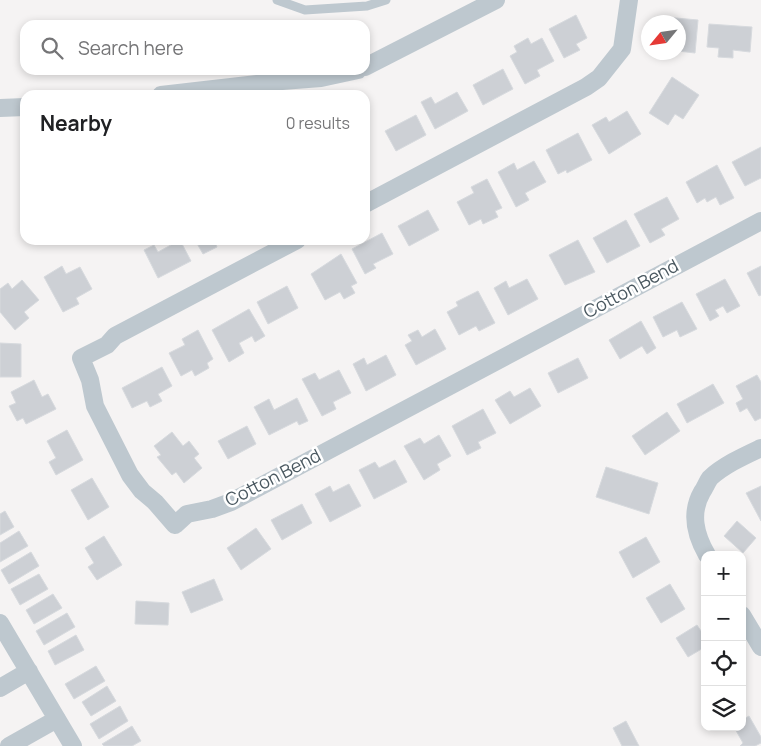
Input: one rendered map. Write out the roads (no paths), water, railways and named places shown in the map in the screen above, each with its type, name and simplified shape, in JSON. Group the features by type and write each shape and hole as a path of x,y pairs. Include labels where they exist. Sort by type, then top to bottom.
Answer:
{"street":[{"path":"370,64 496,0"},
{"path":"370,201 586,87 599,78 622,48 629,0"},
{"path":"204,90 335,75"},
{"path":"0,108 20,107"},
{"name":"Cotton Bend","path":"288,245 115,336 107,345 81,358 90,380 95,406 130,475 142,491 155,502 175,525 187,514 230,502 761,221"},
{"path":"705,551 694,522 697,502 710,479 733,462 761,448"},
{"path":"746,622 761,647"},
{"path":"0,623 74,746"},
{"path":"0,688 29,671"},
{"path":"9,746 58,719"}],"lane":[{"path":"277,0 305,10 367,6 386,0"}]}
